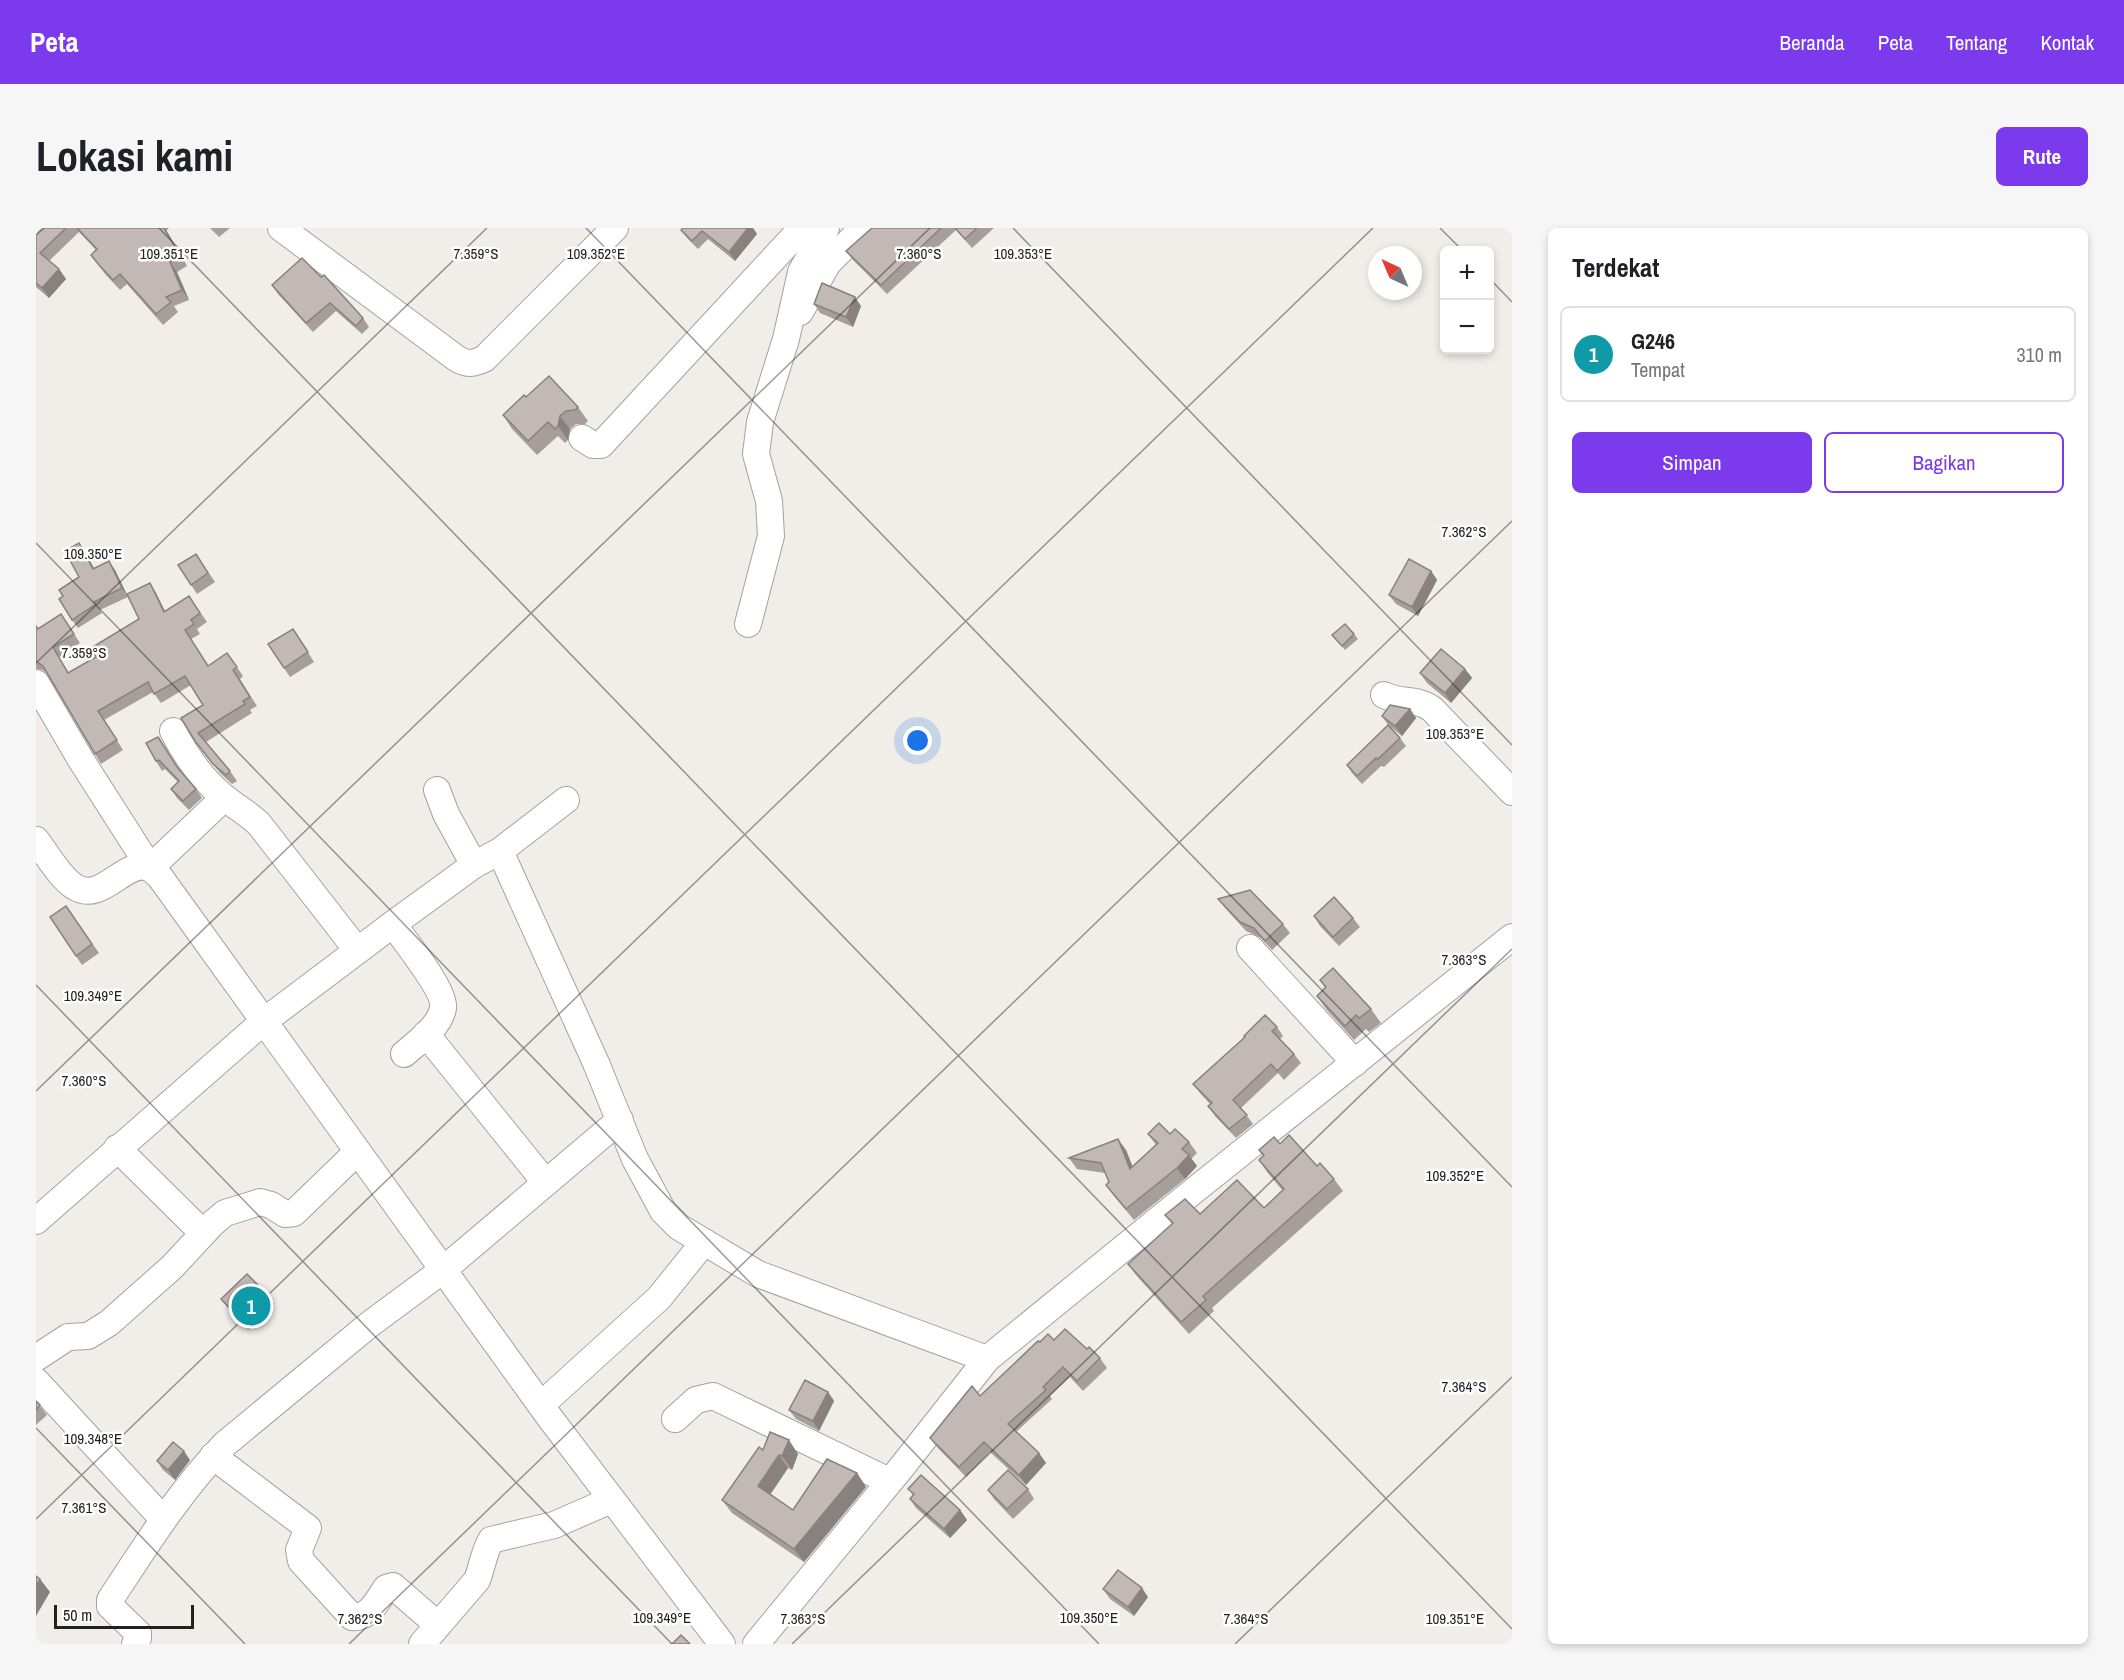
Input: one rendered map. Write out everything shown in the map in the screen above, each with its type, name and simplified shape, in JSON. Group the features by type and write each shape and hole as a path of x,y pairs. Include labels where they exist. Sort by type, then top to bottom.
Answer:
{"street":[{"path":"281,228 456,358 464,363 473,364 484,359 615,228"},
{"path":"582,438 593,445 601,445 802,228"},
{"path":"748,624 771,536 770,501 756,454 756,441 786,339 801,273 826,228"},
{"path":"786,339 828,263 863,228"},
{"path":"36,683 81,760 150,868 160,877 611,1500 722,1644"},
{"path":"1384,695 1392,699 1421,702 1432,709 1512,792"},
{"path":"173,731 188,760 224,798 247,812 259,824 357,950"},
{"path":"437,790 446,814 474,865"},
{"path":"150,868 224,798"},
{"path":"36,1221 263,1022 474,865 500,852 566,800"},
{"path":"36,840 70,884 78,889 87,891 99,889 140,866 150,868"},
{"path":"500,852 596,1063 635,1159 663,1211 679,1227 758,1274 987,1359"},
{"path":"393,924 437,984 443,999 443,1009 426,1034 404,1054"},
{"path":"756,1644 987,1359 1512,937"},
{"path":"1250,948 1355,1063"},
{"path":"426,1034 545,1182"},
{"path":"135,1644 138,1633 109,1603 163,1519 213,1456 351,1339 443,1270 620,1120"},
{"path":"117,1148 203,1233"},
{"path":"36,1358 68,1337 88,1336 109,1323 172,1267 225,1213 260,1202 271,1205 285,1214 294,1214 357,1152"},
{"path":"541,1405 659,1298 704,1242"},
{"path":"37,1383 163,1519"},
{"path":"675,1419 696,1400 713,1396 889,1481"},
{"path":"213,1456 308,1528 300,1550 302,1561 352,1617 357,1618 368,1612 386,1588 393,1586 438,1624"},
{"path":"422,1644 477,1580 491,1540 554,1525 611,1500"}],"building":[{"path":"36,228 66,228 40,253 59,269 42,288 36,283"},
{"path":"77,228 164,228 180,256 170,262 182,290 166,297 171,302 156,314 120,274 113,280 99,265 91,255 97,249"},
{"path":"683,228 748,228 729,252 702,231 692,241 681,230"},
{"path":"872,228 941,228 881,285 846,251"},
{"path":"955,228 977,228 965,239"},
{"path":"302,258 321,277 324,275 363,318 356,326 330,303 306,323 272,285"},
{"path":"822,283 855,297 846,317 814,304"},
{"path":"549,376 578,407 560,416 555,429 548,422 528,441 503,415"},
{"path":"79,543 93,569 109,561 122,588 94,602 96,604 72,620 59,599 63,596 59,590 79,577 65,551"},
{"path":"196,554 208,573 191,585 178,565"},
{"path":"1409,559 1431,571 1412,607 1389,595"},
{"path":"150,583 164,612 189,596 200,613 191,620 194,624 185,630 208,666 227,653 237,667 233,670 250,697 243,701 245,704 198,733 230,771 226,775 213,764 181,718 203,705 185,676 154,694 148,682 98,711 117,740 95,754 43,666 36,661 36,626 38,629 61,614 74,634 53,647 68,673 96,657 91,648 139,619 127,594"},
{"path":"1345,624 1354,634 1342,646 1332,635"},
{"path":"293,629 308,652 284,668 268,644"},
{"path":"1441,649 1465,669 1445,693 1420,673"},
{"path":"1390,705 1410,709 1395,726 1382,716"},
{"path":"1388,725 1400,738 1357,776 1347,765"},
{"path":"158,737 177,767 196,789 183,801 171,789 179,781 159,760 156,761 146,743"},
{"path":"1250,890 1283,924 1265,941 1254,928 1240,922 1218,899"},
{"path":"1334,897 1353,918 1333,937 1314,916"},
{"path":"66,906 92,944 76,956 50,917"},
{"path":"1333,968 1371,1009 1359,1018 1356,1015 1345,1026 1317,996 1326,987 1320,980"},
{"path":"1265,1015 1277,1027 1272,1031 1294,1054 1277,1071 1271,1064 1233,1100 1247,1115 1229,1129 1208,1106 1212,1103 1193,1084 1245,1037"},
{"path":"1159,1123 1170,1134 1175,1129 1189,1142 1182,1149 1189,1155 1177,1168 1126,1209 1106,1185 1109,1182 1101,1163 1069,1158 1118,1139 1130,1169 1158,1143 1148,1134"},
{"path":"1289,1135 1317,1166 1320,1163 1334,1179 1203,1296 1206,1300 1181,1322 1128,1264 1173,1223 1165,1215 1185,1199 1200,1214 1237,1180 1264,1208 1284,1189 1259,1160 1264,1155 1259,1150 1274,1137 1280,1144"},
{"path":"247,1274 268,1295 241,1320 221,1299"},
{"path":"1065,1329 1100,1358 1077,1381 1063,1367 1043,1387 1046,1390 1008,1424 1039,1453 1019,1475 984,1442 959,1467 930,1438 972,1386 980,1396 1038,1341 1040,1342 1048,1334 1054,1340"},
{"path":"805,1380 828,1392 813,1421 789,1410"},
{"path":"770,1432 789,1440 782,1456 779,1455 758,1486 793,1510 827,1459 857,1473 794,1549 722,1500 759,1447 763,1450"},
{"path":"173,1442 184,1451 168,1470 157,1461"},
{"path":"1008,1470 1028,1489 1007,1509 988,1490"},
{"path":"921,1475 960,1510 944,1529 910,1499 914,1494 908,1489"},
{"path":"1118,1570 1142,1588 1128,1607 1103,1589"},
{"path":"681,1635 690,1644 672,1644"}],"place":[{"name":"G246","path":"251,1306"}]}
